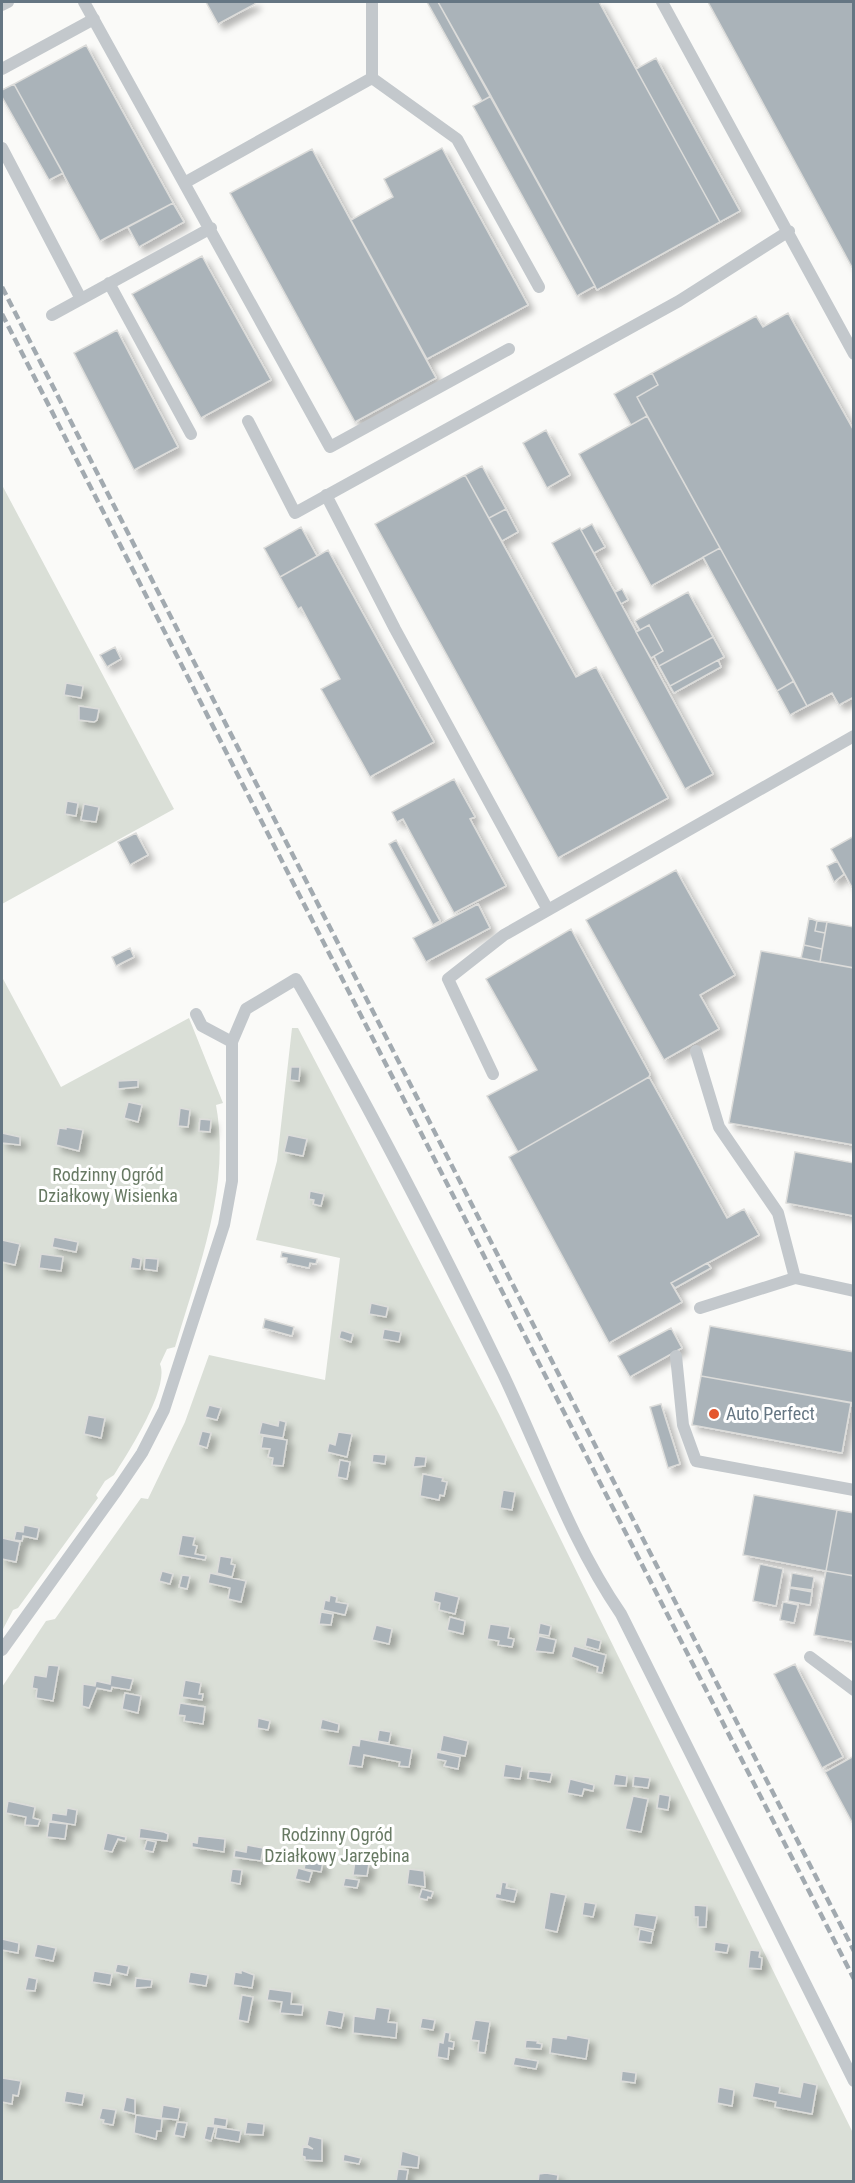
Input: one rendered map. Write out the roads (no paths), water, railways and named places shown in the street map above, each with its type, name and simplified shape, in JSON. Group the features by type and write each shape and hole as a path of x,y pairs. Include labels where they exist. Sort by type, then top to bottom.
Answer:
{"lane":[{"path":"2,5 8,2"},
{"path":"84,2 186,182 330,447 509,349"},
{"path":"372,2 372,78"},
{"path":"662,2 789,231 854,354"},
{"path":"2,69 94,19"},
{"path":"186,182 372,78"},
{"path":"372,78 457,139 539,287"},
{"path":"2,148 81,299"},
{"path":"52,315 211,228"},
{"path":"248,421 295,513 679,301 789,231"},
{"path":"110,284 191,434"},
{"path":"326,495 395,629 548,910"},
{"path":"493,1074 448,979 504,935 854,736"},
{"path":"2,1650 117,1491 142,1453 164,1410 224,1225 232,1181 232,1042 246,1009 296,979 350,1073 411,1189 503,1375 599,1580 621,1614 854,2081"},
{"path":"196,1014 202,1026 232,1042"},
{"path":"696,1051 719,1127 778,1214 795,1278"},
{"path":"700,1308 795,1278 854,1291"},
{"path":"676,1356 683,1425 696,1461 854,1490"},
{"path":"810,1657 854,1690"}],"railway":[{"path":"2,287 854,1951"},
{"path":"2,314 854,1979"}],"place":[{"name":"Auto Perfect","path":"714,1414"}],"park label":[{"name":"Rodzinny Ogród Działkowy Wisienka","path":"108,1185"},
{"name":"Rodzinny Ogród Działkowy Jarzębina","path":"337,1845"}]}
